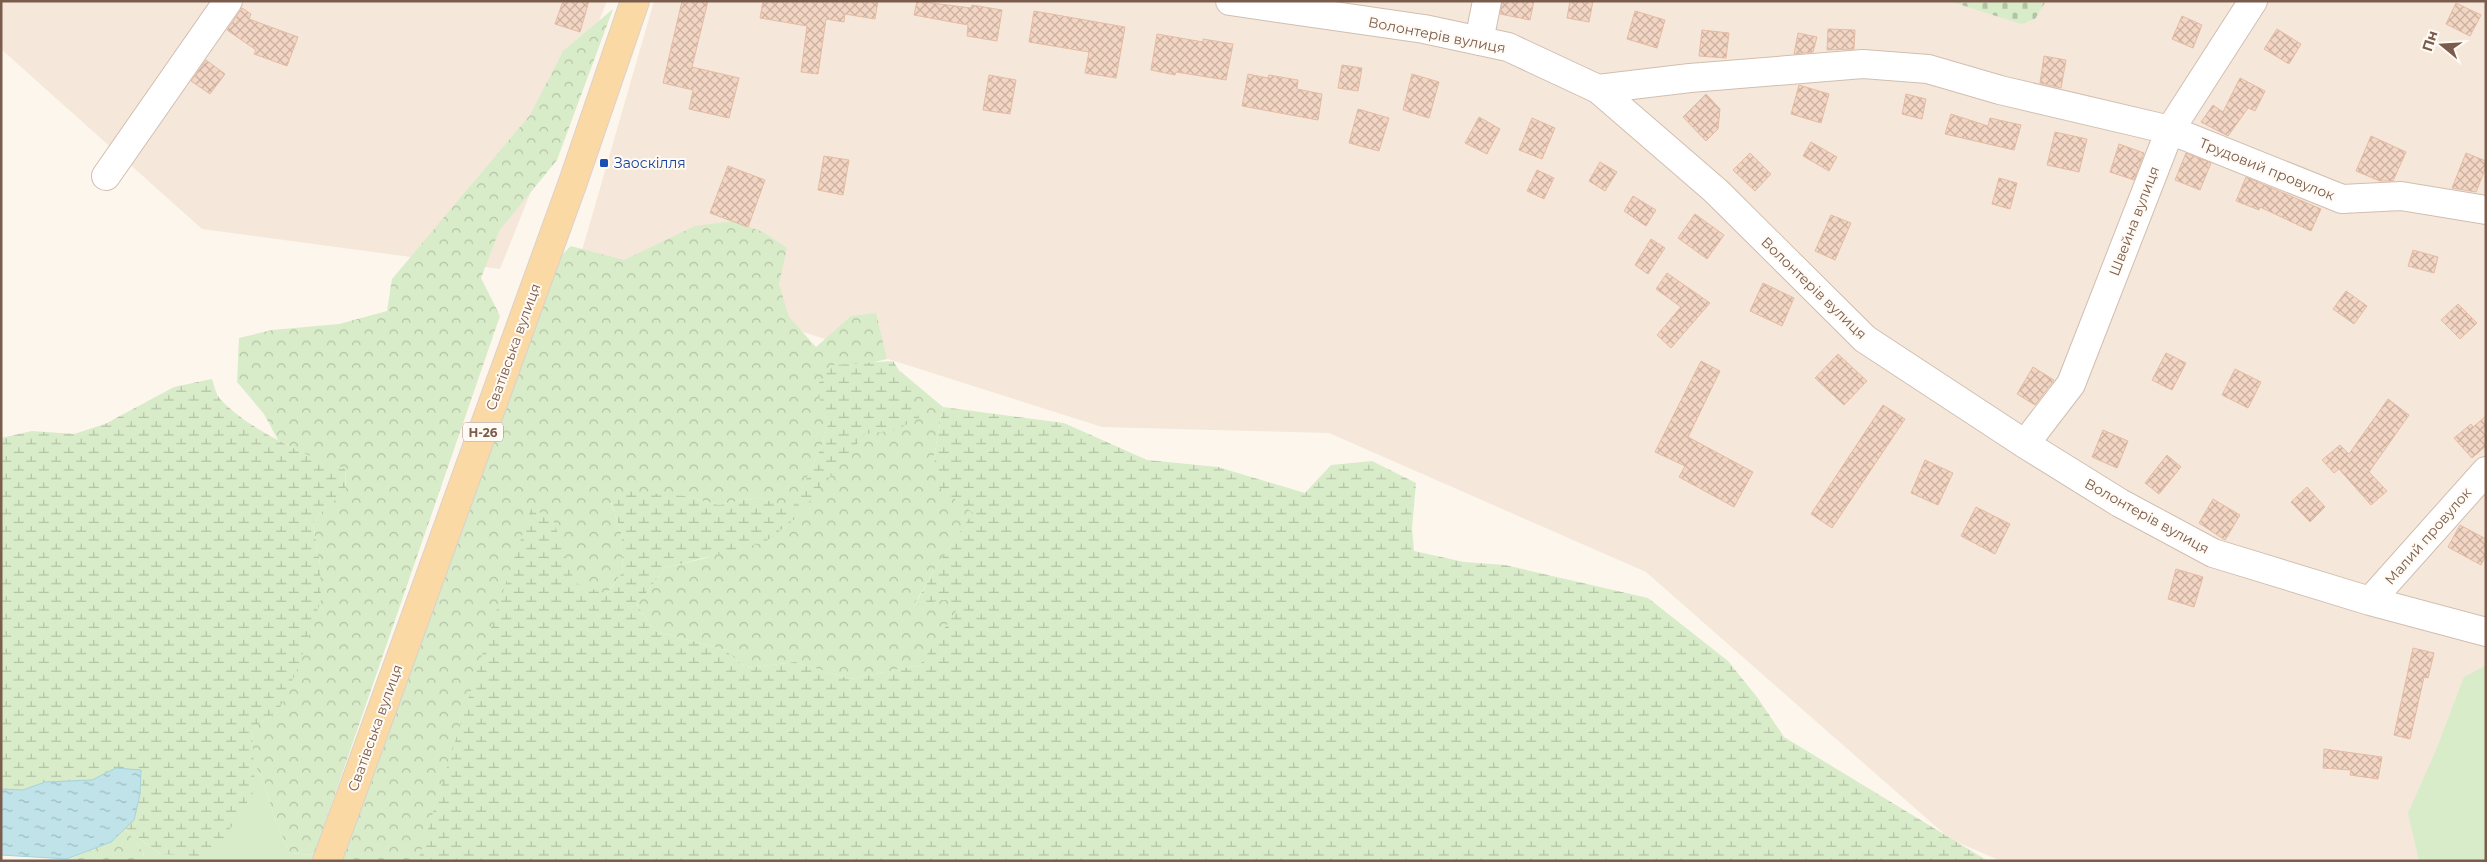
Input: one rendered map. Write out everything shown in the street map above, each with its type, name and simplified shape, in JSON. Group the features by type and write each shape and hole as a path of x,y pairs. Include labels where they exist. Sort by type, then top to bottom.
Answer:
{"main road":[{"name":"Сватівська вулиця","path":"327,861 573,182 635,1"}],"street":[{"path":"106,176 228,1"},
{"name":"Волонтерів вулиця","path":"1230,1 1424,29 1508,47 1598,89 1716,190 1865,339 2024,444 2120,503 2213,553 2370,601 2486,632"},
{"path":"1479,41 1487,1"},
{"name":"Швейна вулиця","path":"2024,444 2071,384 2170,130 2253,1"},
{"name":"Трудовий провулок","path":"1598,89 1699,77 1872,65 1928,69 2000,90 2170,130 2342,199 2401,196 2486,210"},
{"name":"Малий провулок","path":"2370,601 2486,470"}],"shaded area":[{"path":"1,1 607,1 500,269 202,229 1,49"},
{"path":"654,1 2486,1 2486,844 2470,861 2001,861 1950,839 1646,572 1329,433 1102,427 579,261"}],"green space":[{"path":"1949,1 2046,1 2035,19 2021,24"},
{"path":"613,9 557,160 499,231 481,278 500,316 314,855 290,853 275,820 264,781 253,762 252,728 278,712 320,564 313,524 326,506 346,485 345,469 314,459 278,440 264,414 237,382 239,338 272,330 339,324 387,311 392,279 530,115 563,51"},
{"path":"733,221 763,232 787,248 779,284 789,317 816,347 851,316 876,313 887,359 862,365 833,365 829,421 821,448 792,510 758,497 719,505 684,496 611,503 621,531 623,571 418,861 335,861 547,269 571,246 624,260 695,226"},
{"path":"893,361 911,389 919,418 896,430 865,434 795,519 765,542 665,568 637,605 655,631 725,650 746,668 795,662 850,679 920,665 956,611 947,599 914,606 939,562 973,513 939,487 934,457 943,407 1064,423 1147,460 1218,467 1305,493 1331,465 1372,461 1416,483 1412,528 1414,551 1464,562 1505,565 1648,598 1728,661 1757,697 1784,737 1988,861 418,861 485,645 531,509 552,517 575,583 607,594 623,571 621,531 611,502 625,491 684,496 719,505 758,497 792,509 821,448 829,421 815,388 833,365"},
{"path":"900,371 943,407 934,457 974,513 939,562 914,605 947,599 1013,624 920,665 850,679 795,662 746,668 725,650 655,631 637,605 665,568 706,558 795,519"},
{"path":"212,379 219,398 247,421 297,450 345,469 346,493 326,506 313,524 320,564 321,600 297,670 278,712 252,728 255,790 212,857 160,854 125,828 137,808 141,770 91,784 45,782 23,790 1,789 1,438 32,431 74,434 105,424 174,387"},
{"path":"2486,665 2486,861 2419,861 2408,813 2436,750 2464,677"},
{"path":"253,762 264,781 275,820 290,853 314,855 311,861 141,861 144,854 125,828 160,854"},
{"path":"125,828 144,854 141,861 65,861 111,842"}],"water":[{"path":"116,768 141,770 140,794 134,820 111,842 67,859 1,855 1,789 23,790 45,782 92,780"}],"building":[{"path":"563,1 589,1 580,32 555,24"},
{"path":"682,1 708,1 692,67 739,78 729,118 689,109 693,90 663,83"},
{"path":"763,1 878,1 875,19 845,14 844,22 826,19 818,74 801,72 807,26 760,18"},
{"path":"917,1 971,8 972,5 1002,10 997,41 967,36 968,25 914,15"},
{"path":"1502,1 1534,1 1530,20 1500,14"},
{"path":"1570,1 1593,1 1589,22 1567,18"},
{"path":"2456,3 2481,15 2470,36 2446,24"},
{"path":"242,8 251,14 249,19 298,37 287,66 254,54 256,50 227,30"},
{"path":"1034,11 1125,27 1116,78 1085,73 1089,52 1029,42"},
{"path":"1635,11 1665,20 1657,48 1627,39"},
{"path":"2182,16 2202,25 2193,48 2172,39"},
{"path":"1828,29 1855,30 1854,49 1827,50"},
{"path":"2277,29 2301,44 2289,64 2264,49"},
{"path":"1702,30 1729,33 1726,58 1699,56"},
{"path":"1798,33 1817,37 1813,52 1794,54"},
{"path":"1157,34 1203,42 1203,39 1233,44 1226,80 1176,72 1175,75 1151,70"},
{"path":"2044,56 2066,60 2061,88 2040,83"},
{"path":"206,60 225,74 210,94 191,81"},
{"path":"1342,65 1362,68 1358,91 1338,88"},
{"path":"1248,74 1268,78 1269,75 1298,80 1297,89 1322,94 1318,120 1242,106"},
{"path":"1412,74 1439,82 1429,118 1403,110"},
{"path":"989,75 1016,80 1010,114 983,110"},
{"path":"2240,78 2265,91 2255,111 2248,108 2228,136 2201,122 2213,105 2223,112"},
{"path":"1799,85 1829,94 1821,123 1791,114"},
{"path":"1706,94 1720,109 1718,129 1706,141 1683,117"},
{"path":"1906,94 1926,99 1922,119 1902,114"},
{"path":"1358,109 1389,118 1379,151 1349,143"},
{"path":"1951,114 1988,126 1990,118 2021,125 2014,150 1945,134"},
{"path":"1479,117 1500,129 1487,154 1465,143"},
{"path":"1532,118 1555,128 1542,159 1519,150"},
{"path":"2055,132 2087,139 2079,172 2047,165"},
{"path":"2371,136 2406,152 2393,181 2380,181 2356,171"},
{"path":"1811,142 1837,157 1829,171 1803,156"},
{"path":"2119,144 2144,153 2134,180 2110,172"},
{"path":"1750,153 1771,174 1755,191 1733,170"},
{"path":"2186,153 2211,163 2200,190 2175,180"},
{"path":"2466,153 2486,161 2486,167 2476,192 2452,188"},
{"path":"824,156 849,160 843,195 818,190"},
{"path":"1600,162 1617,172 1605,191 1589,181"},
{"path":"728,166 765,180 748,227 710,213"},
{"path":"1537,170 1554,178 1544,199 1527,191"},
{"path":"2246,177 2321,209 2311,231 2260,207 2259,210 2236,201"},
{"path":"1999,178 2017,183 2010,209 1992,204"},
{"path":"1633,196 1656,210 1646,226 1624,211"},
{"path":"1695,214 1724,235 1707,259 1678,238"},
{"path":"1831,215 1851,223 1835,260 1815,251"},
{"path":"1651,239 1665,248 1648,274 1635,265"},
{"path":"2413,250 2438,257 2434,273 2408,266"},
{"path":"1667,273 1710,303 1671,348 1657,335 1681,307 1656,289"},
{"path":"1763,283 1794,298 1782,326 1750,311"},
{"path":"2346,291 2367,306 2354,324 2333,309"},
{"path":"2458,304 2477,323 2460,339 2441,320"},
{"path":"2166,353 2186,363 2172,390 2152,380"},
{"path":"1838,354 1867,381 1844,405 1815,378"},
{"path":"1701,361 1720,371 1688,437 1753,472 1734,507 1679,477 1685,466 1655,452"},
{"path":"2033,367 2054,380 2035,405 2017,394"},
{"path":"2235,369 2261,382 2248,408 2222,395"},
{"path":"2388,399 2409,415 2369,472 2387,491 2371,505 2339,469 2334,473 2322,460 2340,445 2349,454"},
{"path":"1883,405 1905,419 1832,528 1811,514"},
{"path":"2486,416 2486,446 2472,458 2454,438 2471,424 2473,427"},
{"path":"2103,430 2128,441 2117,468 2092,457"},
{"path":"2167,455 2181,467 2159,494 2145,483"},
{"path":"1925,460 1953,473 1938,505 1911,493"},
{"path":"2307,487 2325,507 2310,522 2291,502"},
{"path":"2213,499 2240,515 2225,540 2199,523"},
{"path":"1976,507 2010,524 1995,554 1961,536"},
{"path":"2460,525 2486,539 2486,555 2481,565 2448,547"},
{"path":"2176,569 2203,577 2194,607 2168,599"},
{"path":"2413,648 2434,653 2428,678 2424,677 2410,739 2394,735"},
{"path":"2324,749 2382,757 2378,779 2350,775 2351,770 2323,768"}],"place":[{"name":"Заоскілля","path":"604,163"}]}
